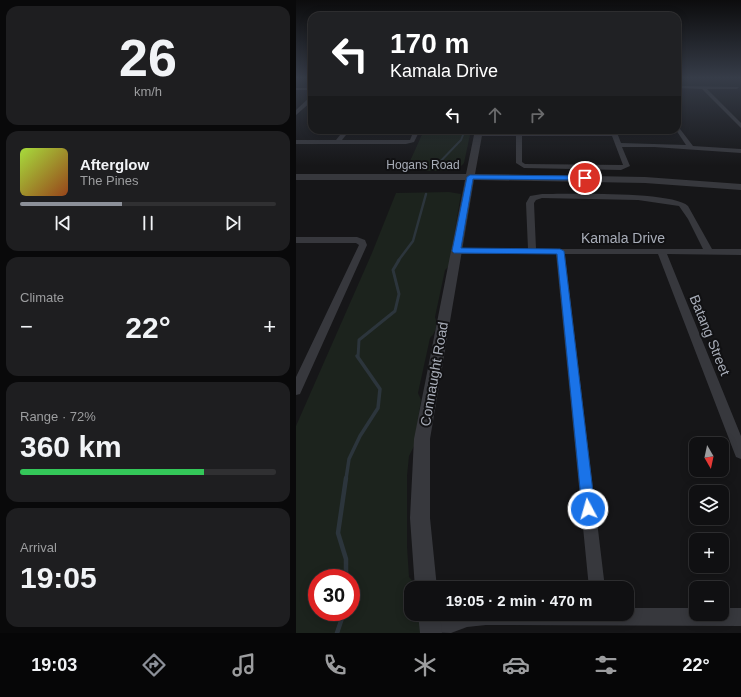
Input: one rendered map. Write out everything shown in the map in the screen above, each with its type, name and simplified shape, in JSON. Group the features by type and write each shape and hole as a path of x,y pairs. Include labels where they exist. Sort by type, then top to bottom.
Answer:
{"street":[{"path":"723,108 741,126"},
{"path":"681,133 691,148"},
{"path":"338,142 344,134"},
{"path":"296,142 406,142 412,141 415,134"},
{"name":"Connaught Road","path":"425,581 420,518 422,445 430,389 479,134"},
{"path":"518,134 519,163 524,166 621,168 627,166 615,134"},
{"path":"619,144 741,151"},
{"name":"Hogans Road","path":"296,177 471,175 645,180 741,187"},
{"name":"Hogans Road","path":"296,185 471,175 741,194"},
{"path":"532,251 530,203 533,198 542,196 678,202 684,206 709,252"},
{"path":"296,240 357,240 362,242 363,245 296,390"},
{"name":"Kamala Drive","path":"456,251 741,252"},
{"path":"560,251 596,581"},
{"name":"Batang Street","path":"661,251 741,452"},
{"path":"634,615 741,617"},
{"path":"430,626 453,621"}],"shaded area":[{"path":"422,134 470,134 464,163 460,167 446,170 428,171 406,170"},
{"path":"449,192 461,194 449,266 445,270 435,317 436,328 430,338 418,393 421,400 414,446 409,456 407,476 407,546 409,577 412,581 404,581 404,621 422,621 424,633 296,633 296,426 372,253 396,193"}],"waterway":[{"path":"435,167 461,140 463,134"},
{"path":"398,261 413,241 426,194"},
{"path":"358,357 359,340 395,311 399,294 393,270 399,260"},
{"path":"346,479 349,459 360,436 378,408 380,389 357,356"},
{"path":"346,478 338,533 346,559 346,569"},
{"path":"337,633 341,621"}],"route":[{"path":"585,178 470,177 470,184 456,251 560,251 588,509"}]}
